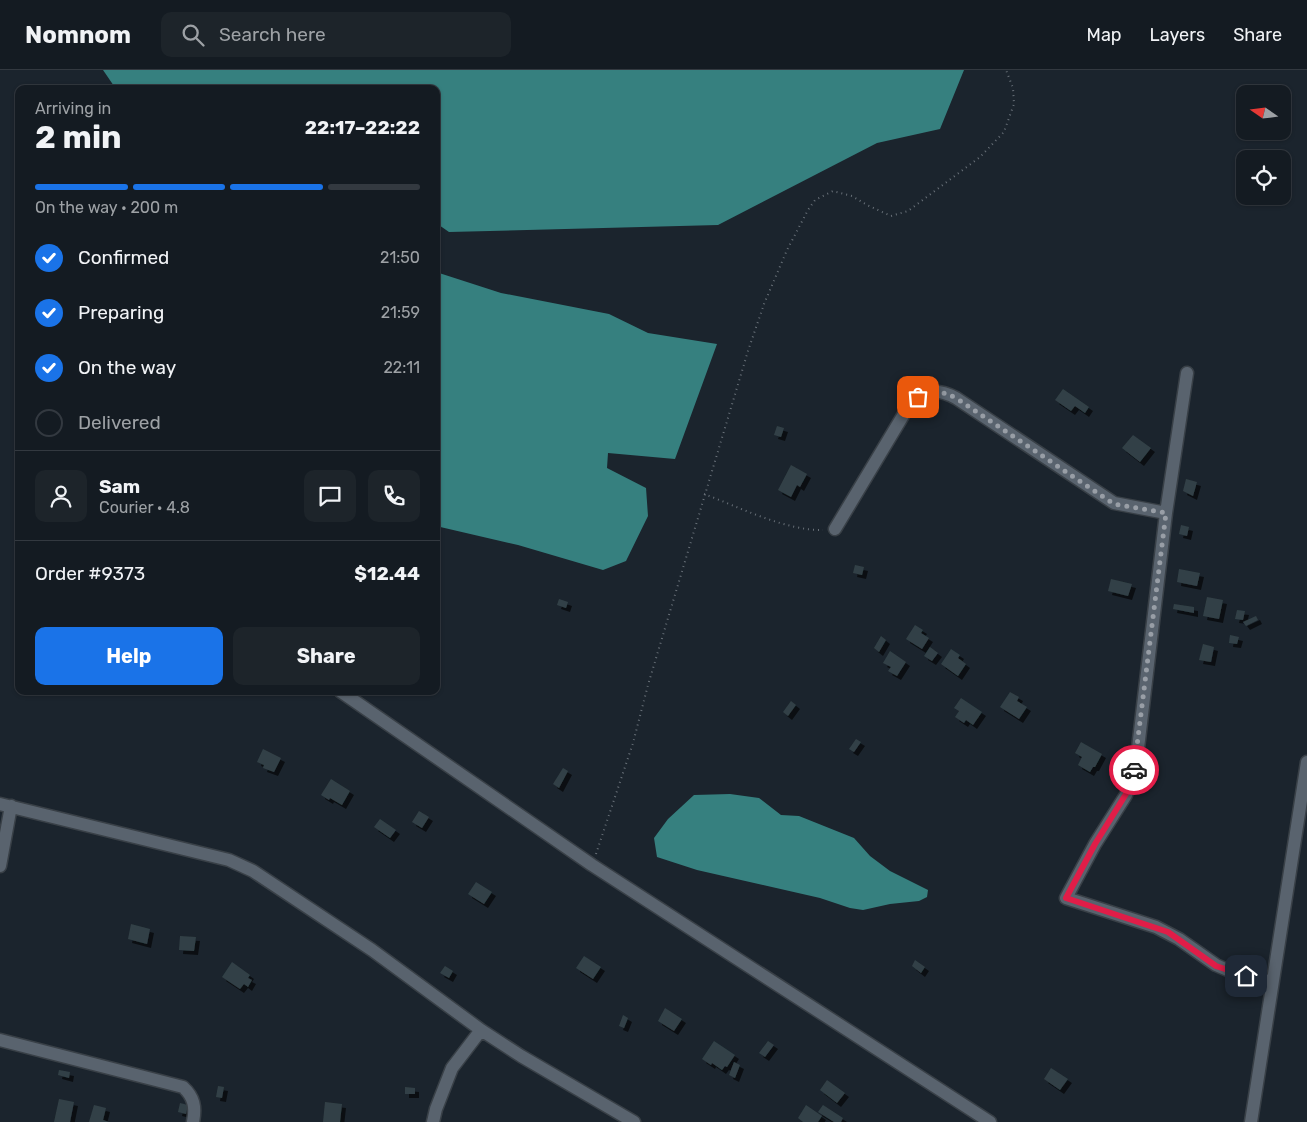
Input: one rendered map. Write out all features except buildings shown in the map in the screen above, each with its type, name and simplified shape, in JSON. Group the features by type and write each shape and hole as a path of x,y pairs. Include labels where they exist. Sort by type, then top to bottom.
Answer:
{"street":[{"path":"1187,373 1166,513 1136,765 1132,781 1118,809 1095,844 1066,898 1156,927 1179,939 1216,966 1272,982"},
{"path":"835,529 910,404 918,397 935,391 956,398 1114,504 1166,513"},
{"path":"346,695 592,865 990,1122"},
{"path":"1251,1122 1307,762"},
{"path":"0,866 5,805 229,860 253,872 372,950 481,1030 521,1056 634,1122"},
{"path":"433,1122 452,1068 481,1030"},
{"path":"0,1040 183,1087 193,1099 195,1106 193,1122"}],"path":[{"path":"592,865 633,744 648,685 704,494 764,304 787,250 815,200 833,192 852,196 867,206 890,216 908,212 980,158 1004,132 1014,104 1014,88 1006,70"},
{"path":"704,494 776,522 794,527 814,530 835,529"}],"shaded area":[{"path":"103,70 964,70 940,129 877,143 718,225 449,232 440,226 440,85 113,85"},
{"path":"440,273 501,293 609,314 648,333 717,344 675,459 608,453 607,468 646,488 648,516 626,561 603,570 518,545 440,527"},
{"path":"730,794 759,798 781,815 799,816 854,838 870,856 890,871 928,890 927,897 919,901 890,904 863,910 850,908 820,898 697,870 657,857 654,838 668,819 694,795"}],"way so far":[{"path":"918,397 935,391 956,398 1114,504 1166,513 1134,770"}],"route":[{"path":"1134,770 1132,781 1126,794 1095,844 1066,898 1168,932 1216,966 1246,976"}]}
